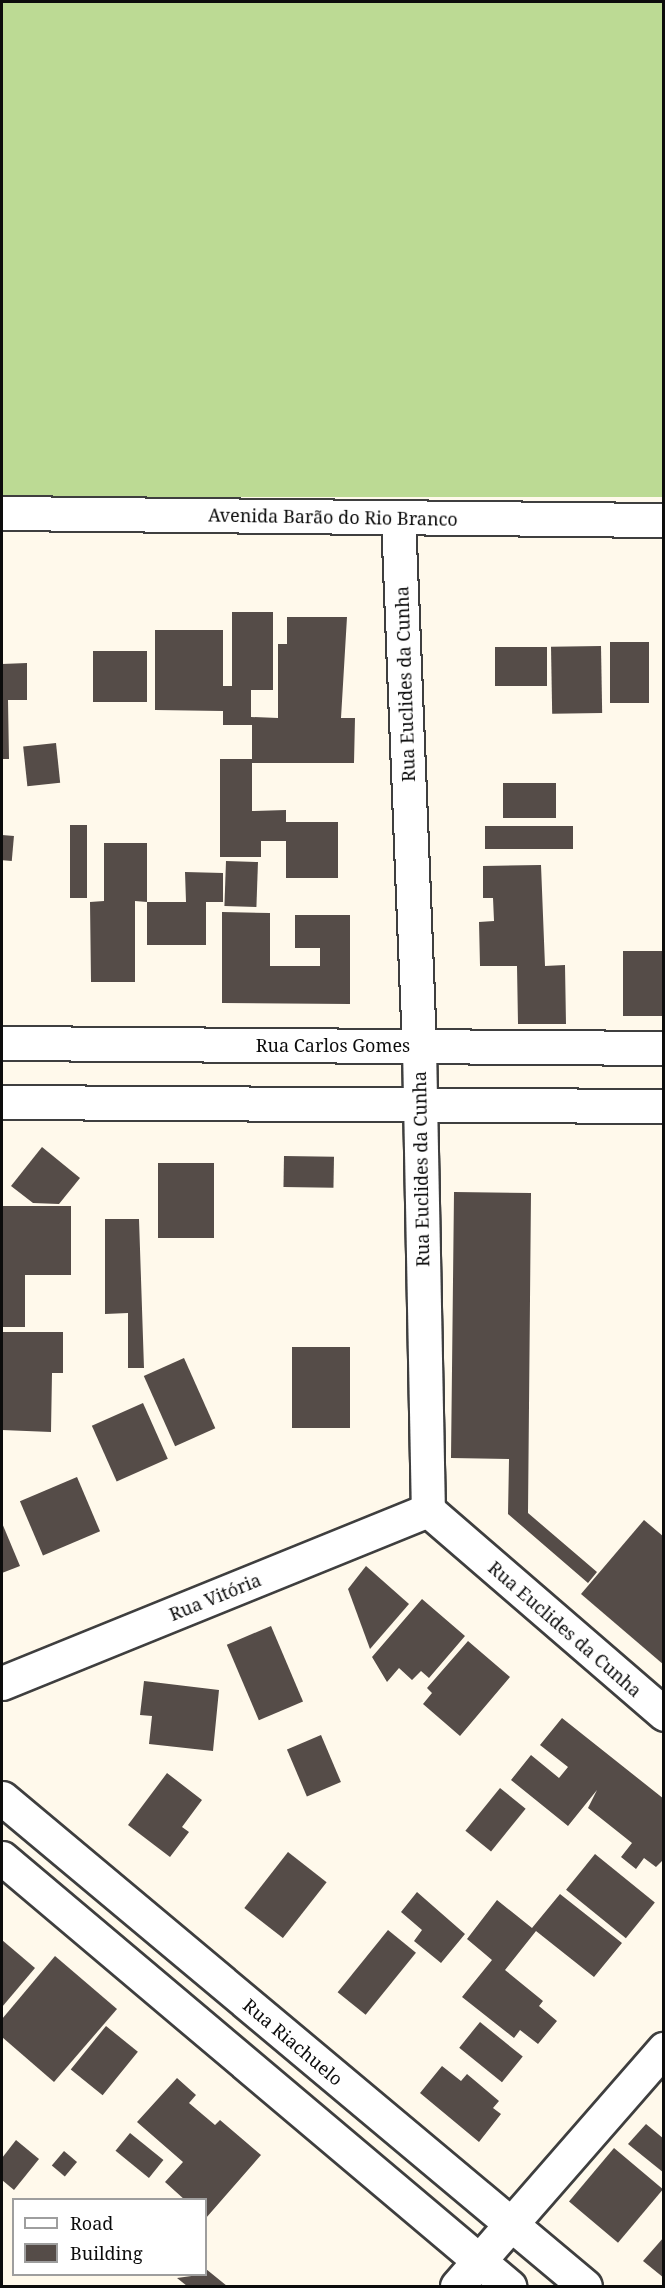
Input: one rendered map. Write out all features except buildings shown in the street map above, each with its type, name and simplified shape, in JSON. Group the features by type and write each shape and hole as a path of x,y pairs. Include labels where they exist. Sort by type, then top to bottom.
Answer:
{"street":[{"name":"Avenida Barão do Rio Branco","path":"2,513 663,520"},
{"name":"Rua Euclides da Cunha","path":"398,517 419,1046 428,1510 663,1714"},
{"name":"Rua Carlos Gomes","path":"2,1043 663,1048"},
{"path":"2,1102 663,1106"},
{"name":"Rua Vitória","path":"2,1683 428,1510"},
{"name":"Rua Riachuelo","path":"2,1798 585,2286"},
{"path":"2,1858 509,2286"},
{"path":"457,2286 663,2049"}],"green space":[{"path":"2,2 663,2 663,497 2,497"}]}
